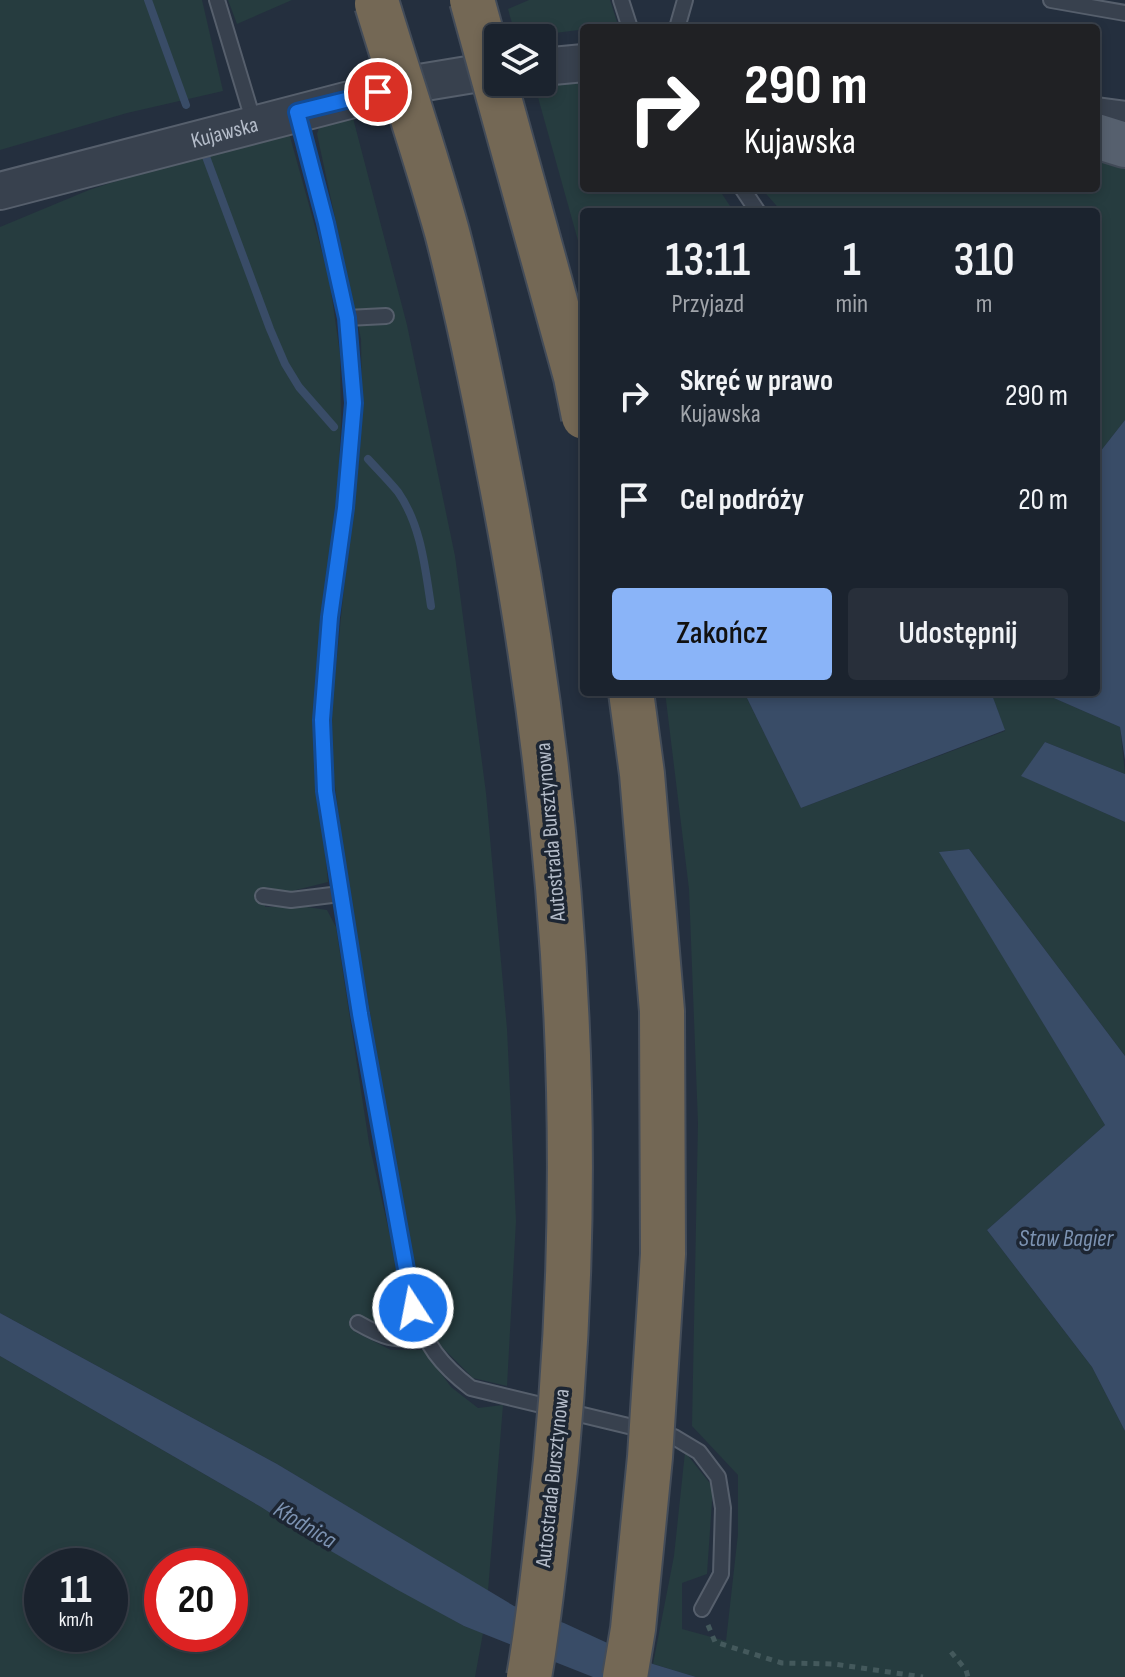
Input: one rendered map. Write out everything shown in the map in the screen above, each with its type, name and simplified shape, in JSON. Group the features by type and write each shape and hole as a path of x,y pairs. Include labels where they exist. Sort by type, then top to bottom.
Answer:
{"highway":[{"path":"472,0 580,397"},
{"name":"Autostrada Bursztynowa","path":"377,4 447,232 484,393 522,586 548,782 566,1009 571,1248 559,1437 529,1677"},
{"path":"625,1677 633,1629 650,1457 663,1254 662,1011 642,774 632,696"}],"street":[{"path":"556,66 580,63"},
{"name":"Kujawska","path":"0,191 407,85 484,72"}],"lane":[{"path":"217,0 254,123"},
{"path":"621,0 629,24"},
{"path":"678,24 685,0"},
{"path":"1051,0 1125,13"},
{"path":"297,112 347,318 354,403 322,720 325,791 340,894 413,1308 423,1338 446,1369 471,1388 674,1437 699,1452 718,1477 723,1508 721,1574 702,1609"},
{"path":"347,318 386,316"},
{"path":"263,896 291,900 340,894"},
{"path":"358,1323 394,1340 423,1338"}],"path":[{"path":"702,1609 715,1642 761,1659 782,1663 834,1664 923,1677"},
{"path":"951,1652 968,1677"}],"green space":[{"path":"0,0 202,0 223,91 127,113 0,150"},
{"path":"228,0 292,0 237,24"},
{"path":"529,0 610,0 618,24 580,24 580,30 556,33 556,24 512,24 508,9"},
{"path":"556,83 580,84 580,192 721,192 731,208 580,208 580,248 538,96 556,96"},
{"path":"353,118 407,325 455,556 486,793 507,1029 516,1221 507,1386 473,1378 440,1345 419,1303 343,853 329,735 362,410 361,339 317,134 320,125"},
{"path":"289,133 329,277 340,354 337,509 317,683 317,768 328,882 288,892 266,887 265,907 327,910 336,927 369,1143 410,1325 388,1325 355,1318 355,1332 391,1350 424,1350 451,1387 478,1408 503,1405 488,1591 277,1464 0,1313 0,227 89,190 190,157"},
{"path":"1100,148 1125,155 1125,420 1100,452 1100,208 778,208 764,192 1100,192"},
{"path":"665,696 746,696 801,808 1005,731 992,696 1049,696 1120,727 1125,774 1045,742 1022,776 1125,822 1125,1056 969,849 940,852 1105,1125 987,1230 1092,1367 1125,1431 1125,1677 696,1677 653,1664 674,1556 685,1452 713,1487 707,1574 682,1583 682,1629 726,1641 738,1534 738,1475 692,1426 698,1123 689,889"},
{"path":"0,1356 261,1507 312,1540 464,1626 483,1633 475,1677 0,1677"}],"water":[{"path":"1125,420 1125,760 1120,727 1049,696 1100,696 1100,452"},
{"path":"746,696 992,696 1005,730 801,808"},
{"path":"1045,742 1125,774 1125,822 1021,776"},
{"name":"Staw Bagier","path":"969,849 1125,1056 1125,1431 1092,1367 987,1230 1105,1125 939,852"},
{"name":"Kłodnica","path":"0,1313 277,1464 514,1606 564,1623 653,1664 696,1677 593,1677 464,1626 0,1356"}],"waterway":[{"path":"148,0 186,105"},
{"path":"205,154 285,364 299,387 334,427"},
{"path":"368,459 398,492 412,518 421,547 431,606"}],"route":[{"path":"378,92 297,112 347,318 354,403 322,720 325,791 360,1014 413,1308"}]}
